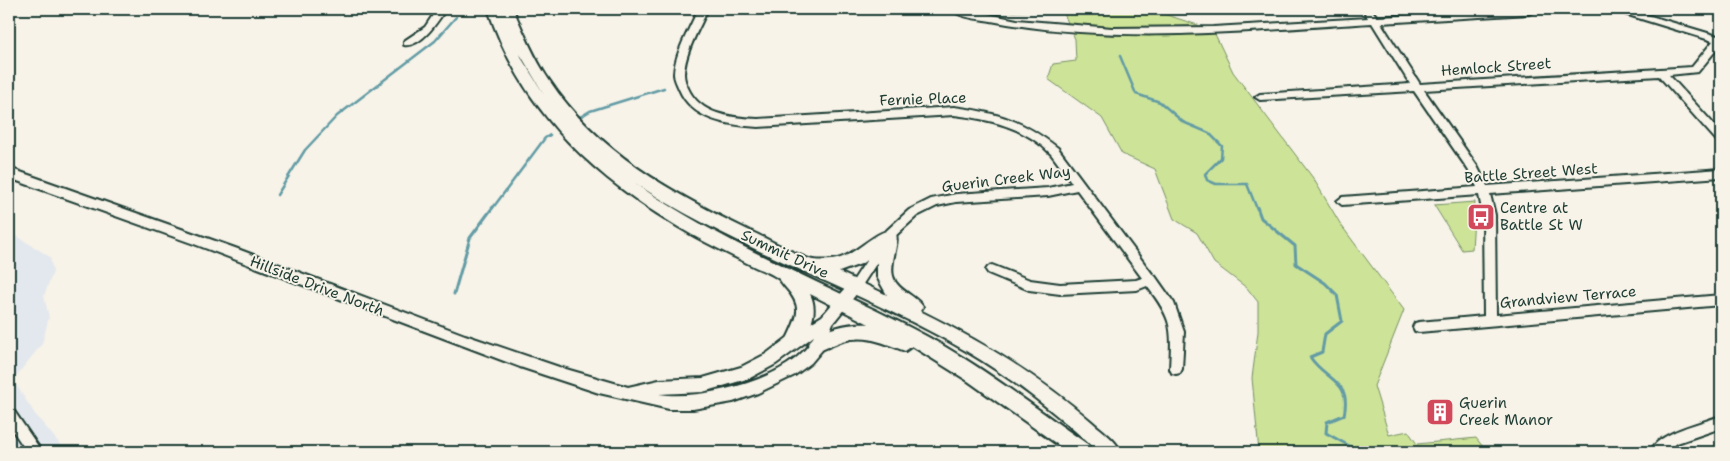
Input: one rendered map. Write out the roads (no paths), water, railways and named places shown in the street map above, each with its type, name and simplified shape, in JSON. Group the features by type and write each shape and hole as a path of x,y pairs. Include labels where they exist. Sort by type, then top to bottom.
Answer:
{"main road":[{"name":"Summit Drive","path":"494,9 515,59 534,92 561,126 584,150 664,211 718,241 910,335 974,374 1083,452"},
{"name":"Summit Drive","path":"507,9 527,56 546,88 572,121 595,143 633,174 676,201 973,346 1044,396 1111,452"},
{"path":"808,265 827,268 844,266 859,259 889,235"},
{"path":"889,235 882,270 887,283 896,295 973,346"},
{"path":"781,272 802,294 806,305 805,318 796,339"},
{"path":"817,344 849,330 875,331 952,361"}],"street":[{"path":"407,43 428,29 441,9"},
{"name":"Fernie Place","path":"703,9 679,74 684,94 694,106 713,116 734,122 758,123 954,111 984,114 1010,121 1031,132 1054,151 1170,307 1178,332 1176,369"},
{"path":"956,9 970,14 1017,23 1112,31 1213,30 1529,11 1532,9"},
{"path":"1367,9 1417,87 1473,168 1484,191 1489,215 1490,321"},
{"path":"1618,9 1720,40"},
{"name":"Hemlock Street","path":"1260,97 1695,70 1720,40"},
{"path":"1661,72 1721,138"},
{"name":"Hillside Drive North","path":"9,173 560,375 648,400 677,403 707,400 736,394 776,377 800,361 817,344 827,320 855,287"},
{"name":"Battle Street West","path":"1342,201 1721,173"},
{"name":"Guerin Creek Way","path":"855,287 889,235 913,213 935,202 956,198 1048,192 1080,185"},
{"path":"992,270 1029,285 1060,289 1137,285 1151,279"},
{"name":"Grandview Terrace","path":"1418,327 1721,300"},
{"name":"Hillside Drive North","path":"628,394 659,387 703,385 732,378 771,359 796,339 827,320"},
{"path":"9,415 36,452"},
{"path":"1657,452 1673,439 1721,422"}],"waterway":[{"path":"277,195 305,150 337,116 435,41 456,17"},
{"path":"1120,56 1136,94 1160,102 1183,122 1209,133 1222,146 1221,158 1205,174 1207,180 1216,184 1247,184 1257,209"},
{"path":"580,117 590,111 664,88"},
{"path":"492,209 545,138 550,135"},
{"path":"454,294 470,238 493,207"},
{"path":"1257,207 1261,218 1295,246 1296,264 1325,283 1337,295 1342,321 1325,334 1322,352 1310,357 1316,365 1336,382 1344,395 1344,415 1327,422 1326,433 1353,448 1356,452"}],"place":[{"name":"Centre at Battle St W","path":"1481,217"},
{"name":"Guerin Creek Manor","path":"1440,412"}]}
